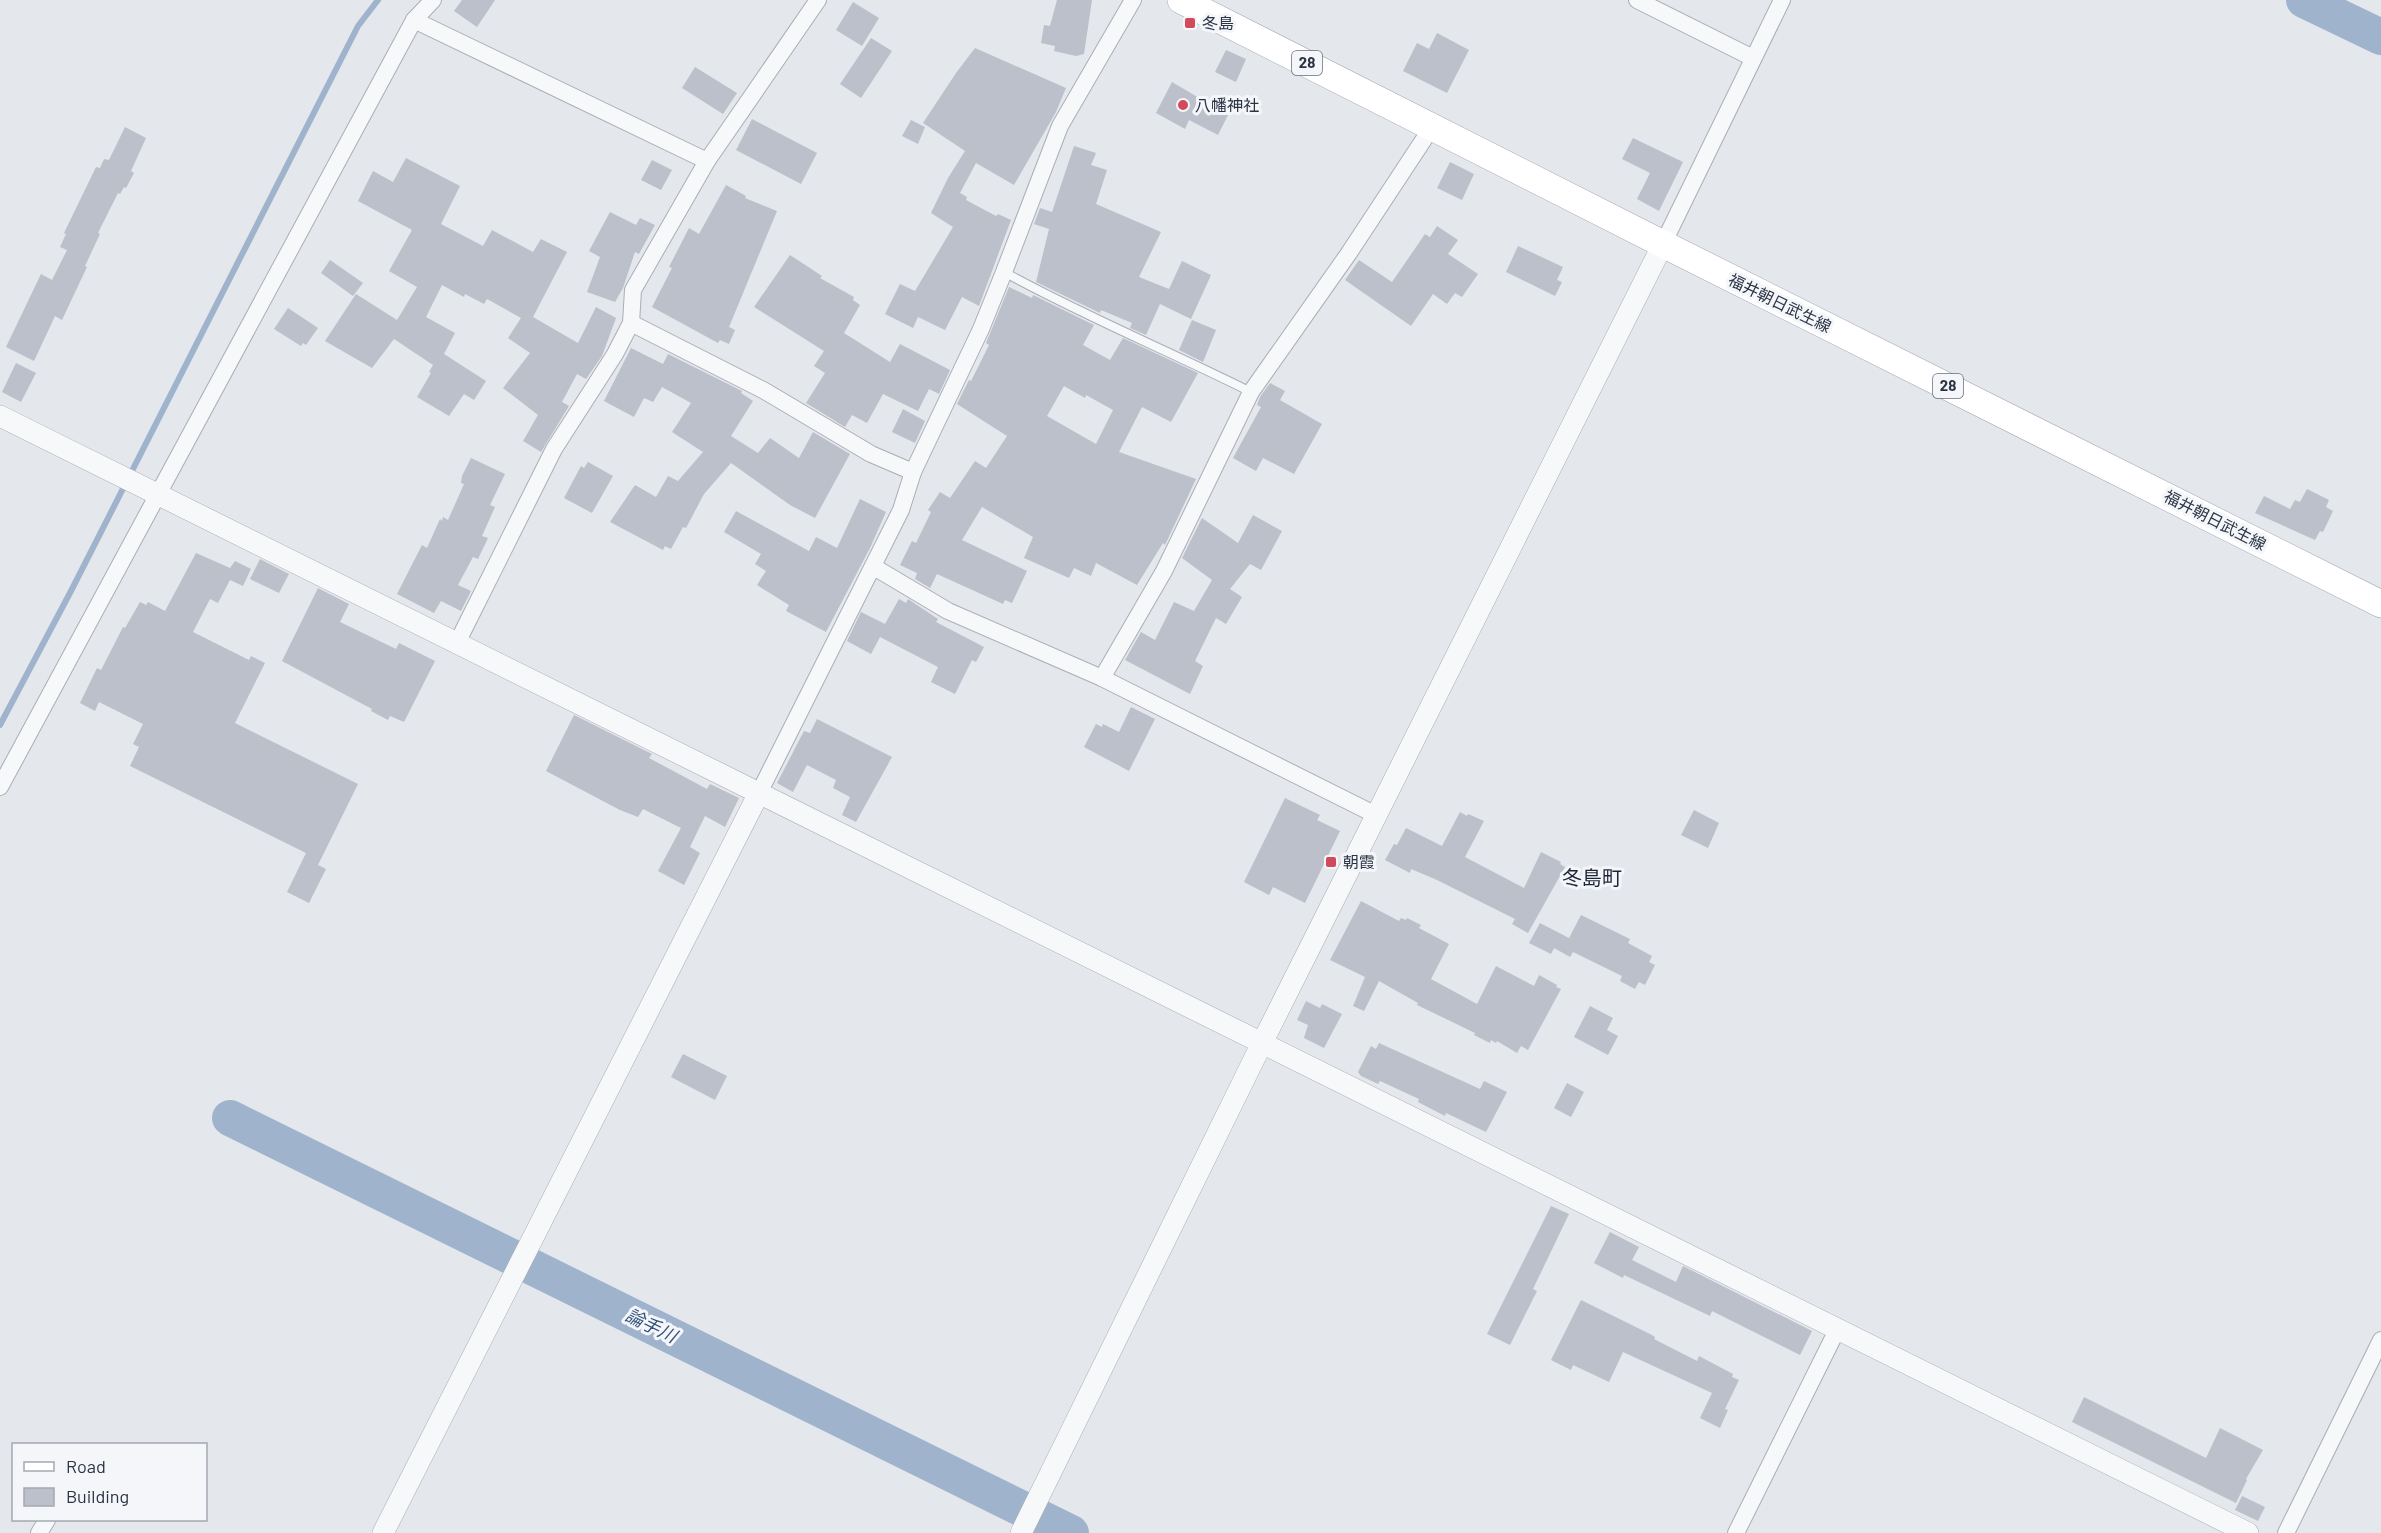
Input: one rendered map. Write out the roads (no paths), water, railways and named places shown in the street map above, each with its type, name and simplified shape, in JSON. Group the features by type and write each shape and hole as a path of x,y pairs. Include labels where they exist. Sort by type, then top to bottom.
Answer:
{"main road":[{"name":"福井朝日武生線","path":"1181,0 2381,604"}],"street":[{"path":"0,787 152,493 414,20 433,0"},
{"path":"457,643 554,449 615,354 631,323 633,290 707,161 818,0"},
{"path":"383,1533 874,567 901,510 913,472 981,328 1060,126 1133,0"},
{"path":"1637,0 1754,57"},
{"path":"1021,1533 1262,1043 1663,244 1782,0"},
{"path":"414,20 707,161"},
{"path":"1102,678 1164,571 1251,392 1349,253 1432,127"},
{"path":"631,323 763,390 872,454 913,472"},
{"path":"0,416 758,795 2248,1533"},
{"path":"874,567 948,611 1102,678 1376,815"},
{"path":"1736,1533 1837,1330"},
{"path":"2286,1533 2381,1340"}],"lane":[{"path":"1004,272 1060,303 1251,392"}],"waterway":[{"path":"0,725 71,591 358,26 378,0"},
{"path":"2304,0 2381,37"},
{"name":"論手川","path":"230,1118 1071,1533"}],"place":[{"name":"冬島","path":"1190,23"},
{"name":"八幡神社","path":"1183,105"},
{"name":"朝霞","path":"1331,862"}],"district":[{"name":"冬島町","path":"1592,878"}]}
